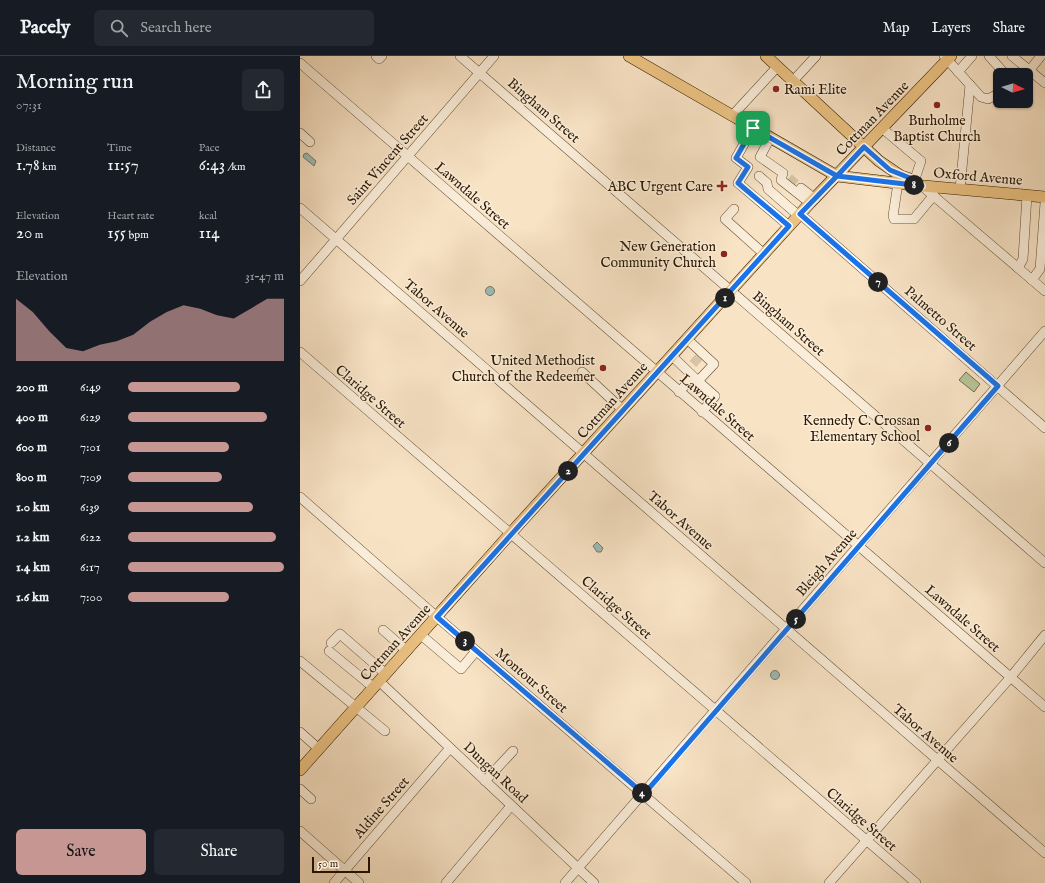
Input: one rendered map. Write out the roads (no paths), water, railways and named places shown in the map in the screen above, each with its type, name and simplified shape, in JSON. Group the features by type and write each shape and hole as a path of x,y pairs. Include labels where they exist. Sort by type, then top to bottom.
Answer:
{"main road":[{"name":"Oxford Avenue","path":"629,56 837,176 960,190 1045,197"},
{"path":"768,57 890,170 917,184"},
{"name":"Cottman Avenue","path":"302,764 319,749 510,534 789,226 882,129 947,57"}],"street":[{"path":"376,56 379,59 382,56"},
{"name":"Bingham Street","path":"460,56 1045,564"},
{"name":"Saint Vincent Street","path":"300,281 494,56"},
{"path":"793,81 816,56"},
{"path":"958,72 972,56"},
{"path":"989,56 1000,68"},
{"path":"1012,56 1026,68"},
{"path":"1031,68 1041,56"},
{"path":"947,57 958,72 981,97 988,99 993,96"},
{"name":"Lawndale Street","path":"300,63 858,547 1045,707"},
{"path":"732,116 778,66"},
{"path":"1033,74 1045,84"},
{"path":"960,190 970,85"},
{"path":"753,128 736,158 748,167 738,183 789,226"},
{"path":"882,129 921,162 917,184 934,196 1045,291"},
{"path":"300,133 310,142"},
{"path":"770,138 760,157 786,175 781,180 812,201"},
{"name":"Palmetto Street","path":"760,176 767,183 768,189 800,215 1045,428"},
{"path":"898,183 893,216 894,219 914,219 934,196"},
{"path":"801,188 812,201"},
{"path":"1018,268 1023,259 1028,195"},
{"path":"1032,280 1040,269 1045,203"},
{"name":"Tabor Avenue","path":"300,208 936,761 1045,853"},
{"path":"734,209 725,219 764,254"},
{"name":"Bleigh Avenue","path":"565,883 644,794 715,710 1045,331"},
{"path":"687,339 695,367 714,396 702,412"},
{"name":"Claridge Street","path":"300,352 916,883"},
{"path":"672,356 695,367"},
{"path":"679,392 695,367"},
{"path":"582,372 623,410"},
{"name":"Montour Street","path":"300,497 476,651 746,883"},
{"path":"383,630 406,651"},
{"path":"340,634 380,681 330,647 340,634"},
{"path":"421,635 461,669 476,651"},
{"path":"830,883 1010,678 1045,635"},
{"path":"300,661 385,732"},
{"name":"Dungan Road","path":"380,681 594,883"},
{"path":"300,732 319,749"},
{"name":"Aldine Street","path":"334,883 450,748"},
{"path":"485,781 513,751"},
{"path":"300,789 311,799"},
{"path":"446,883 512,806"},
{"path":"300,831 359,883"}],"water":[{"path":"307,153 316,161 314,166 303,157 304,154"},
{"path":"490,286 495,291 490,296 485,291"},
{"path":"597,542 603,548 601,552 597,552 593,546"},
{"path":"773,671 777,671 779,675 777,679 773,679 771,677 771,673"}],"tunnel":[{"path":"789,178 801,188"},
{"path":"693,364 699,357"}],"place":[{"name":"Rami Elite","path":"776,89"},
{"name":"Burholme Baptist Church","path":"937,105"},
{"name":"ABC Urgent Care","path":"722,186"},
{"name":"New Generation Community Church","path":"724,254"},
{"name":"United Methodist Church of the Redeemer","path":"603,368"},
{"name":"Kennedy C. Crossan Elementary School","path":"928,428"}]}
